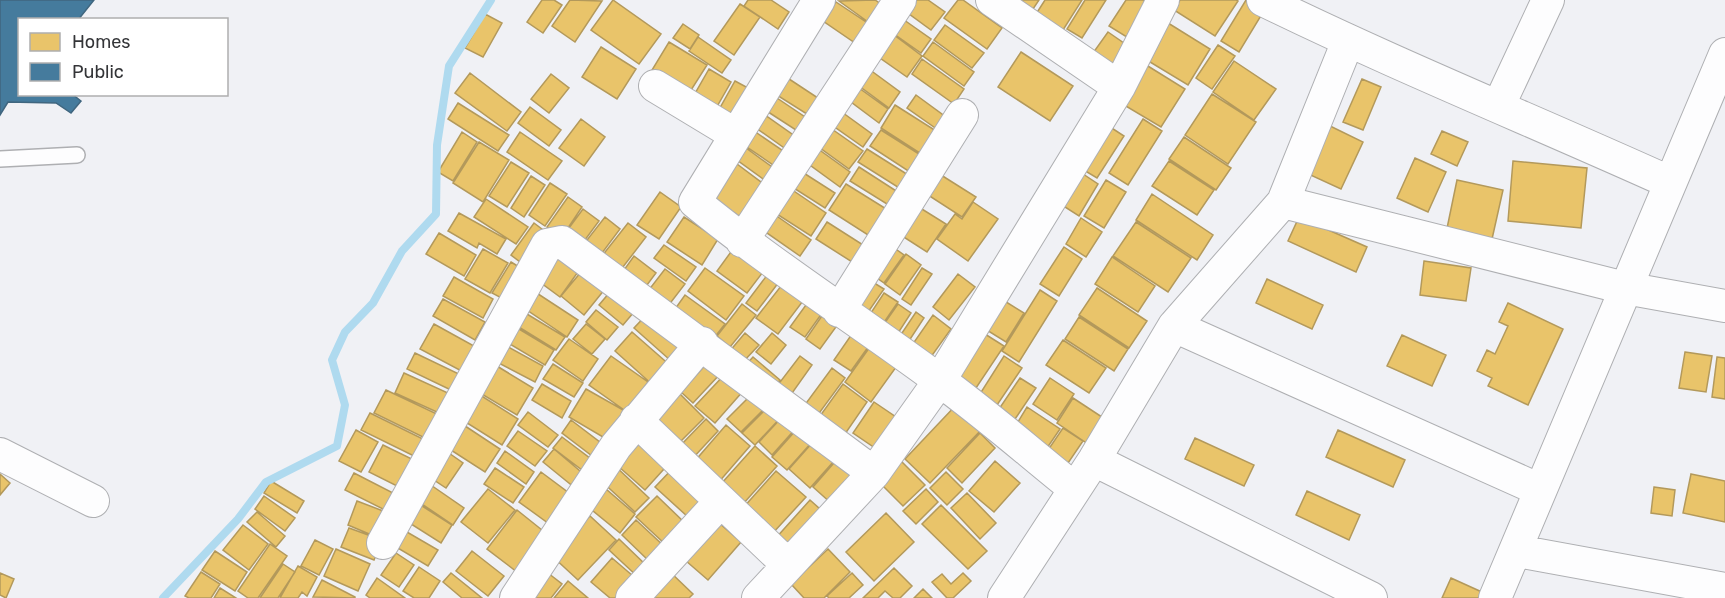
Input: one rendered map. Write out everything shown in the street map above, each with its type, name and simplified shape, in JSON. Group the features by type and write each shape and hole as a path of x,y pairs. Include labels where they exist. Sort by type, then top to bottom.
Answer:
{"street":[{"path":"819,0 695,202 742,241 940,380 1075,489"},
{"path":"742,241 900,0"},
{"path":"992,0 1119,87"},
{"path":"758,598 874,473 940,380 1119,87 1163,0"},
{"path":"1263,0 1348,41 1499,105 1670,182"},
{"path":"1499,105 1548,0"},
{"path":"1004,598 1094,460 1174,326 1283,202 1348,41"},
{"path":"1495,598 1517,551 1540,490 1725,54"},
{"path":"655,86 736,135"},
{"path":"839,311 962,115"},
{"path":"1283,202 1625,288 1725,306"},
{"path":"383,543 547,245 562,242 702,343 874,473"},
{"path":"1174,326 1540,490"},
{"path":"516,598 636,420 702,343"},
{"path":"636,420 788,565"},
{"path":"0,454 93,501"},
{"path":"1094,460 1371,598"},
{"path":"632,598 721,501"},
{"path":"1517,551 1725,589"}],"lane":[{"path":"0,159 77,155"}],"building: Homes":[{"path":"542,0 554,0 562,5 543,33 527,22"},
{"path":"570,0 602,1 575,42 552,26"},
{"path":"613,0 661,34 639,64 591,30"},
{"path":"748,0 771,0 789,12 778,29 744,6"},
{"path":"875,0 884,6 871,24 839,1"},
{"path":"907,0 928,0 945,12 931,30 901,8"},
{"path":"958,0 963,0 1002,28 987,49 944,18"},
{"path":"1020,0 1039,0 1033,9"},
{"path":"1045,0 1082,0 1063,30 1036,14"},
{"path":"1085,0 1106,0 1082,38 1067,29"},
{"path":"1126,0 1143,0 1151,5 1130,39 1109,26"},
{"path":"1180,0 1238,1 1215,36 1174,10"},
{"path":"1246,0 1251,0 1265,9 1239,52 1221,41"},
{"path":"836,2 872,26 858,45 823,21"},
{"path":"740,4 760,17 734,55 714,41"},
{"path":"485,14 502,23 483,57 465,48"},
{"path":"897,15 931,39 921,53 887,29"},
{"path":"1168,23 1210,49 1188,85 1145,59"},
{"path":"683,24 699,35 690,49 673,38"},
{"path":"945,25 984,53 972,68 934,40"},
{"path":"886,29 922,56 907,77 870,51"},
{"path":"1108,32 1131,48 1117,69 1093,53"},
{"path":"698,37 731,60 722,73 689,51"},
{"path":"669,42 707,65 686,98 649,75"},
{"path":"933,42 974,72 964,86 923,56"},
{"path":"1218,45 1235,56 1212,89 1196,78"},
{"path":"601,47 636,69 617,99 582,77"},
{"path":"1021,52 1073,86 1050,121 998,87"},
{"path":"922,59 964,89 954,104 912,74"},
{"path":"1234,61 1276,89 1254,120 1213,92"},
{"path":"1143,63 1185,89 1161,127 1119,102"},
{"path":"862,64 900,92 889,108 851,80"},
{"path":"709,69 731,82 715,110 693,97"},
{"path":"470,73 521,112 507,131 455,93"},
{"path":"551,74 569,88 549,113 531,99"},
{"path":"783,75 821,100 810,116 772,92"},
{"path":"1362,79 1381,87 1363,130 1343,122"},
{"path":"735,81 750,89 731,123 716,115"},
{"path":"852,83 888,109 879,123 843,96"},
{"path":"771,94 808,119 799,132 762,108"},
{"path":"1212,94 1256,122 1228,164 1185,135"},
{"path":"916,95 950,120 941,132 907,108"},
{"path":"458,103 509,135 498,151 448,119"},
{"path":"895,105 944,136 929,159 881,128"},
{"path":"530,107 561,130 549,146 518,123"},
{"path":"758,110 799,139 790,152 749,123"},
{"path":"839,110 872,134 863,147 829,123"},
{"path":"581,119 605,137 584,166 559,148"},
{"path":"1143,119 1162,131 1128,185 1109,173"},
{"path":"1104,123 1124,136 1097,178 1077,166"},
{"path":"1328,125 1363,142 1341,189 1306,173"},
{"path":"829,127 863,151 849,169 816,145"},
{"path":"881,130 927,159 916,176 870,146"},
{"path":"754,131 789,155 779,169 744,145"},
{"path":"1442,131 1468,142 1457,166 1431,154"},
{"path":"462,132 477,142 453,181 438,172"},
{"path":"520,132 562,161 548,180 507,152"},
{"path":"1184,137 1231,168 1216,190 1169,159"},
{"path":"479,142 509,160 483,202 453,183"},
{"path":"814,146 850,172 840,187 803,160"},
{"path":"746,148 779,172 770,184 737,160"},
{"path":"867,149 913,178 904,191 858,162"},
{"path":"1415,158 1446,172 1428,212 1397,198"},
{"path":"1169,161 1214,190 1197,215 1152,186"},
{"path":"1513,161 1587,168 1581,228 1508,221"},
{"path":"511,162 529,173 507,207 489,196"},
{"path":"737,164 769,188 746,221 713,198"},
{"path":"859,167 904,196 895,209 850,181"},
{"path":"1074,168 1098,184 1079,216 1054,200"},
{"path":"799,170 835,193 825,208 789,185"},
{"path":"941,175 976,197 962,217 928,195"},
{"path":"531,176 545,185 524,217 511,208"},
{"path":"1106,180 1126,192 1104,228 1084,216"},
{"path":"1457,180 1503,190 1490,248 1445,238"},
{"path":"550,183 567,194 545,226 529,215"},
{"path":"846,184 896,215 879,242 829,210"},
{"path":"785,185 826,213 811,236 769,209"},
{"path":"660,192 681,207 659,239 637,225"},
{"path":"1152,194 1213,235 1197,260 1136,220"},
{"path":"568,197 582,207 562,237 547,227"},
{"path":"486,199 528,227 516,244 474,217"},
{"path":"973,202 998,219 968,261 937,239 955,214 962,219"},
{"path":"917,206 946,224 927,252 899,234"},
{"path":"583,209 599,221 579,248 563,236"},
{"path":"768,210 811,240 800,256 757,226"},
{"path":"459,213 506,239 497,254 479,243 477,248 448,231"},
{"path":"605,217 620,229 596,261 580,249"},
{"path":"684,217 718,239 702,265 667,242"},
{"path":"1299,217 1367,247 1356,272 1288,241"},
{"path":"1081,218 1102,232 1086,257 1066,244"},
{"path":"827,222 871,250 860,267 816,239"},
{"path":"1136,222 1191,258 1168,292 1113,256"},
{"path":"534,223 551,236 528,268 511,255"},
{"path":"628,223 646,237 616,276 598,261"},
{"path":"439,233 476,255 464,276 426,254"},
{"path":"556,245 583,265 560,297 533,277"},
{"path":"664,245 696,267 686,281 654,258"},
{"path":"736,245 766,268 747,293 717,271"},
{"path":"890,245 904,255 884,283 870,273"},
{"path":"1064,247 1082,259 1059,296 1040,284"},
{"path":"483,249 508,263 490,293 465,279"},
{"path":"906,254 921,265 900,295 885,284"},
{"path":"634,256 656,273 641,293 619,277"},
{"path":"1112,257 1155,286 1138,312 1095,284"},
{"path":"1424,261 1471,268 1466,301 1420,295"},
{"path":"511,262 529,273 511,303 492,293"},
{"path":"586,266 609,284 584,315 561,296"},
{"path":"705,268 744,296 726,320 688,291"},
{"path":"922,268 932,274 911,305 902,299"},
{"path":"665,269 685,284 668,306 648,291"},
{"path":"771,270 782,278 757,311 746,303"},
{"path":"958,274 975,287 949,320 933,307"},
{"path":"454,277 493,299 483,318 443,296"},
{"path":"866,278 884,289 864,318 847,307"},
{"path":"1267,279 1323,305 1312,329 1256,303"},
{"path":"785,281 806,297 778,334 756,318"},
{"path":"615,286 639,306 623,325 599,305"},
{"path":"529,288 578,320 567,337 518,304"},
{"path":"1097,288 1147,321 1129,348 1079,315"},
{"path":"1040,290 1057,301 1019,362 1002,351"},
{"path":"884,293 898,302 876,334 863,325"},
{"path":"685,295 725,324 714,338 675,309"},
{"path":"995,295 1024,313 1006,342 977,324"},
{"path":"811,298 825,309 805,337 790,327"},
{"path":"443,299 485,322 475,340 433,316"},
{"path":"1508,303 1563,329 1528,405 1488,386 1492,378 1477,371 1487,350 1495,354 1508,326 1499,322"},
{"path":"742,304 756,315 730,347 717,336"},
{"path":"898,304 911,313 891,344 877,334"},
{"path":"517,308 565,337 556,350 509,321"},
{"path":"596,310 618,327 607,340 586,322"},
{"path":"826,310 841,320 820,349 806,339"},
{"path":"649,312 684,343 670,360 634,328"},
{"path":"916,312 924,318 903,350 894,345"},
{"path":"933,315 951,329 928,361 910,348"},
{"path":"1079,317 1128,349 1114,371 1065,339"},
{"path":"509,323 554,350 545,365 500,338"},
{"path":"434,324 483,351 469,375 420,349"},
{"path":"586,324 605,339 592,354 573,339"},
{"path":"977,329 1004,346 974,391 948,374"},
{"path":"854,331 871,343 851,371 834,360"},
{"path":"632,332 672,367 655,387 615,351"},
{"path":"745,333 759,345 742,363 729,352"},
{"path":"772,333 786,345 771,364 756,352"},
{"path":"1402,335 1446,355 1432,386 1387,366"},
{"path":"569,339 598,359 583,381 553,360"},
{"path":"1063,340 1106,368 1089,393 1046,365"},
{"path":"497,341 543,366 535,382 489,358"},
{"path":"872,344 899,363 871,402 845,382"},
{"path":"1685,352 1712,356 1706,392 1679,388"},
{"path":"415,353 461,375 453,391 407,369"},
{"path":"611,356 648,382 627,412 589,385"},
{"path":"800,356 812,365 790,396 777,386"},
{"path":"1004,356 1022,368 995,408 978,397"},
{"path":"753,357 780,380 770,392 743,368"},
{"path":"1717,357 1725,358 1725,399 1712,397"},
{"path":"487,360 533,388 517,415 470,387"},
{"path":"708,362 721,373 693,403 681,392"},
{"path":"553,364 583,383 574,397 543,379"},
{"path":"832,368 845,378 817,416 804,406"},
{"path":"404,373 448,393 439,413 395,393"},
{"path":"726,373 744,390 715,423 695,406"},
{"path":"1020,378 1036,388 1011,425 995,415"},
{"path":"1050,378 1074,394 1057,420 1033,404"},
{"path":"542,384 571,401 562,418 532,400"},
{"path":"843,384 867,402 845,434 820,416"},
{"path":"586,389 625,411 608,440 569,417"},
{"path":"386,390 439,415 427,439 374,413"},
{"path":"472,390 518,419 502,445 456,416"},
{"path":"756,390 770,403 741,432 727,419"},
{"path":"679,393 704,418 677,445 652,420"},
{"path":"1073,398 1105,419 1088,444 1057,423"},
{"path":"874,402 896,417 875,448 853,433"},
{"path":"772,403 784,414 755,445 742,433"},
{"path":"958,403 984,427 930,483 905,459"},
{"path":"1027,407 1060,429 1045,451 1013,430"},
{"path":"528,412 558,435 548,447 518,425"},
{"path":"370,413 425,440 416,457 361,430"},
{"path":"784,415 797,427 772,455 759,442"},
{"path":"706,419 718,431 692,459 679,447"},
{"path":"456,420 500,449 485,472 440,443"},
{"path":"571,420 605,446 596,459 562,433"},
{"path":"726,425 750,446 718,483 694,462"},
{"path":"1063,428 1083,441 1066,466 1046,453"},
{"path":"797,429 812,442 787,470 772,457"},
{"path":"356,430 378,442 361,472 339,461"},
{"path":"1338,430 1405,460 1393,487 1326,457"},
{"path":"518,431 547,451 535,466 507,446"},
{"path":"980,433 995,448 962,483 947,468"},
{"path":"646,436 673,459 645,490 618,466"},
{"path":"562,437 595,462 586,473 553,448"},
{"path":"1195,438 1254,465 1244,486 1185,459"},
{"path":"813,442 834,461 810,488 789,469"},
{"path":"383,445 418,462 405,490 369,472"},
{"path":"755,446 777,466 743,504 721,484"},
{"path":"554,449 586,476 575,488 543,462"},
{"path":"446,451 463,463 446,488 428,476"},
{"path":"505,451 534,472 526,484 497,463"},
{"path":"840,456 860,473 832,504 813,487"},
{"path":"896,456 925,485 903,506 874,477"},
{"path":"995,461 1020,483 994,512 969,491"},
{"path":"613,464 649,498 635,512 599,479"},
{"path":"676,465 709,495 688,517 655,487"},
{"path":"495,468 524,487 513,503 484,484"},
{"path":"776,471 806,497 772,534 743,508"},
{"path":"541,472 573,496 552,526 519,502"},
{"path":"946,472 963,489 947,505 930,488"},
{"path":"354,473 397,495 389,512 345,490"},
{"path":"0,474 10,483 0,495"},
{"path":"1691,474 1725,481 1725,522 1683,513"},
{"path":"271,481 304,501 297,513 264,493"},
{"path":"425,481 464,508 453,525 413,498"},
{"path":"599,483 635,514 620,533 582,502"},
{"path":"1654,487 1675,490 1672,516 1651,513"},
{"path":"488,489 515,510 488,543 461,522"},
{"path":"926,489 938,502 916,524 903,511"},
{"path":"1307,491 1360,515 1349,540 1296,515"},
{"path":"967,493 996,523 980,539 951,508"},
{"path":"264,496 295,518 285,531 255,509"},
{"path":"657,496 686,524 666,545 636,517"},
{"path":"411,499 452,525 441,543 400,517"},
{"path":"810,500 829,517 794,556 775,539"},
{"path":"357,501 391,514 381,539 348,525"},
{"path":"941,505 987,551 968,569 922,524"},
{"path":"517,510 547,534 517,572 487,549"},
{"path":"257,512 285,536 276,547 247,522"},
{"path":"886,513 914,542 874,581 846,552"},
{"path":"590,516 616,540 578,580 551,555"},
{"path":"711,516 741,542 708,580 678,554"},
{"path":"636,520 666,548 651,563 622,535"},
{"path":"243,525 268,544 249,570 223,550"},
{"path":"349,528 382,540 374,560 341,547"},
{"path":"400,528 438,550 428,566 391,544"},
{"path":"619,539 648,567 638,577 609,550"},
{"path":"315,540 333,549 319,575 301,566"},
{"path":"270,544 287,556 258,598 248,598 238,591"},
{"path":"336,549 370,564 358,591 324,576"},
{"path":"828,549 850,572 824,598 804,598 791,584"},
{"path":"215,551 247,572 235,591 202,570"},
{"path":"472,551 504,576 488,596 456,571"},
{"path":"396,553 414,565 399,587 381,575"},
{"path":"612,558 640,582 626,598 610,598 591,582"},
{"path":"283,564 295,572 278,598 260,598"},
{"path":"298,566 317,577 307,596 302,592 298,598 280,598"},
{"path":"419,567 440,581 429,598 414,598 403,591"},
{"path":"894,568 912,586 900,598 893,598 885,591 878,598 863,598"},
{"path":"668,570 693,594 689,598 640,598"},
{"path":"201,572 220,584 211,598 185,596"},
{"path":"0,573 14,579 6,598 0,595"},
{"path":"451,573 482,598 462,598 443,582"},
{"path":"548,573 562,584 551,598 527,598"},
{"path":"852,573 863,585 849,598 829,598 827,596"},
{"path":"963,573 971,581 953,598 947,598 932,582 942,574 951,584"},
{"path":"377,578 405,598 370,598 366,595"},
{"path":"1451,578 1484,593 1482,598 1442,598"},
{"path":"322,580 355,597 355,598 313,597"},
{"path":"568,581 588,598 554,598"},
{"path":"220,588 236,598 214,598"},
{"path":"923,589 932,598 914,598"}],"building: Public":[{"path":"0,0 94,0 80,18 18,18 18,96 75,96 81,101 71,113 56,103 8,102 0,115"}],"waterway":[{"path":"163,598 238,519 266,482 337,446 345,405 332,360 345,332 373,303 402,251 436,214 437,145 449,66 491,0"}]}
